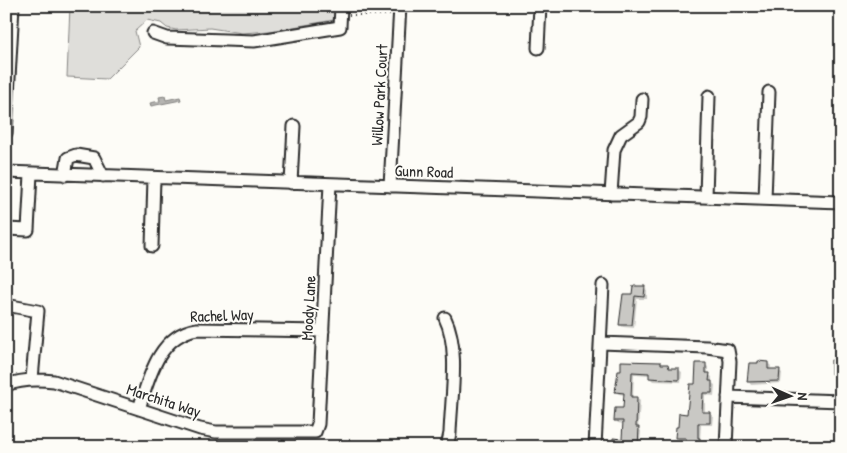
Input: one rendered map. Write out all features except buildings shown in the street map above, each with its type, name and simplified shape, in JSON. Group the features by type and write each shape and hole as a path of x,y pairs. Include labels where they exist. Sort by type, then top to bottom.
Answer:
{"street":[{"path":"6,133 13,6"},
{"path":"538,48 540,6"},
{"path":"153,33 167,38 254,42 340,27 341,10"},
{"name":"Willow Park Court","path":"390,186 400,11"},
{"path":"765,199 769,92"},
{"path":"706,197 709,96"},
{"path":"611,194 614,150 621,135 639,122 642,99"},
{"path":"291,183 294,126"},
{"path":"65,175 68,158 76,155 94,158 103,176"},
{"name":"Gunn Road","path":"6,172 841,202"},
{"path":"6,229 28,230 31,174"},
{"path":"152,246 154,178"},
{"name":"Moody Lane","path":"315,432 318,424 330,184"},
{"path":"595,447 603,285"},
{"path":"6,305 38,311 32,379"},
{"path":"445,318 451,331 454,351 448,447"},
{"name":"Rachel Way","path":"139,409 148,382 162,351 179,334 197,329 323,331"},
{"path":"600,343 707,347 728,350 730,361 726,447"},
{"name":"Marchita Way","path":"6,385 32,379 54,381 200,429 216,432 315,432"},
{"path":"728,397 841,401"}],"path":[{"path":"341,10 400,11"}],"shaded area":[{"path":"70,6 337,6 334,20 270,31 242,33 210,28 176,30 167,28 161,23 147,20 135,31 139,47 107,79 67,77"},
{"path":"165,96 166,100 180,97 181,100 151,106 150,103 160,101 159,97"}]}
